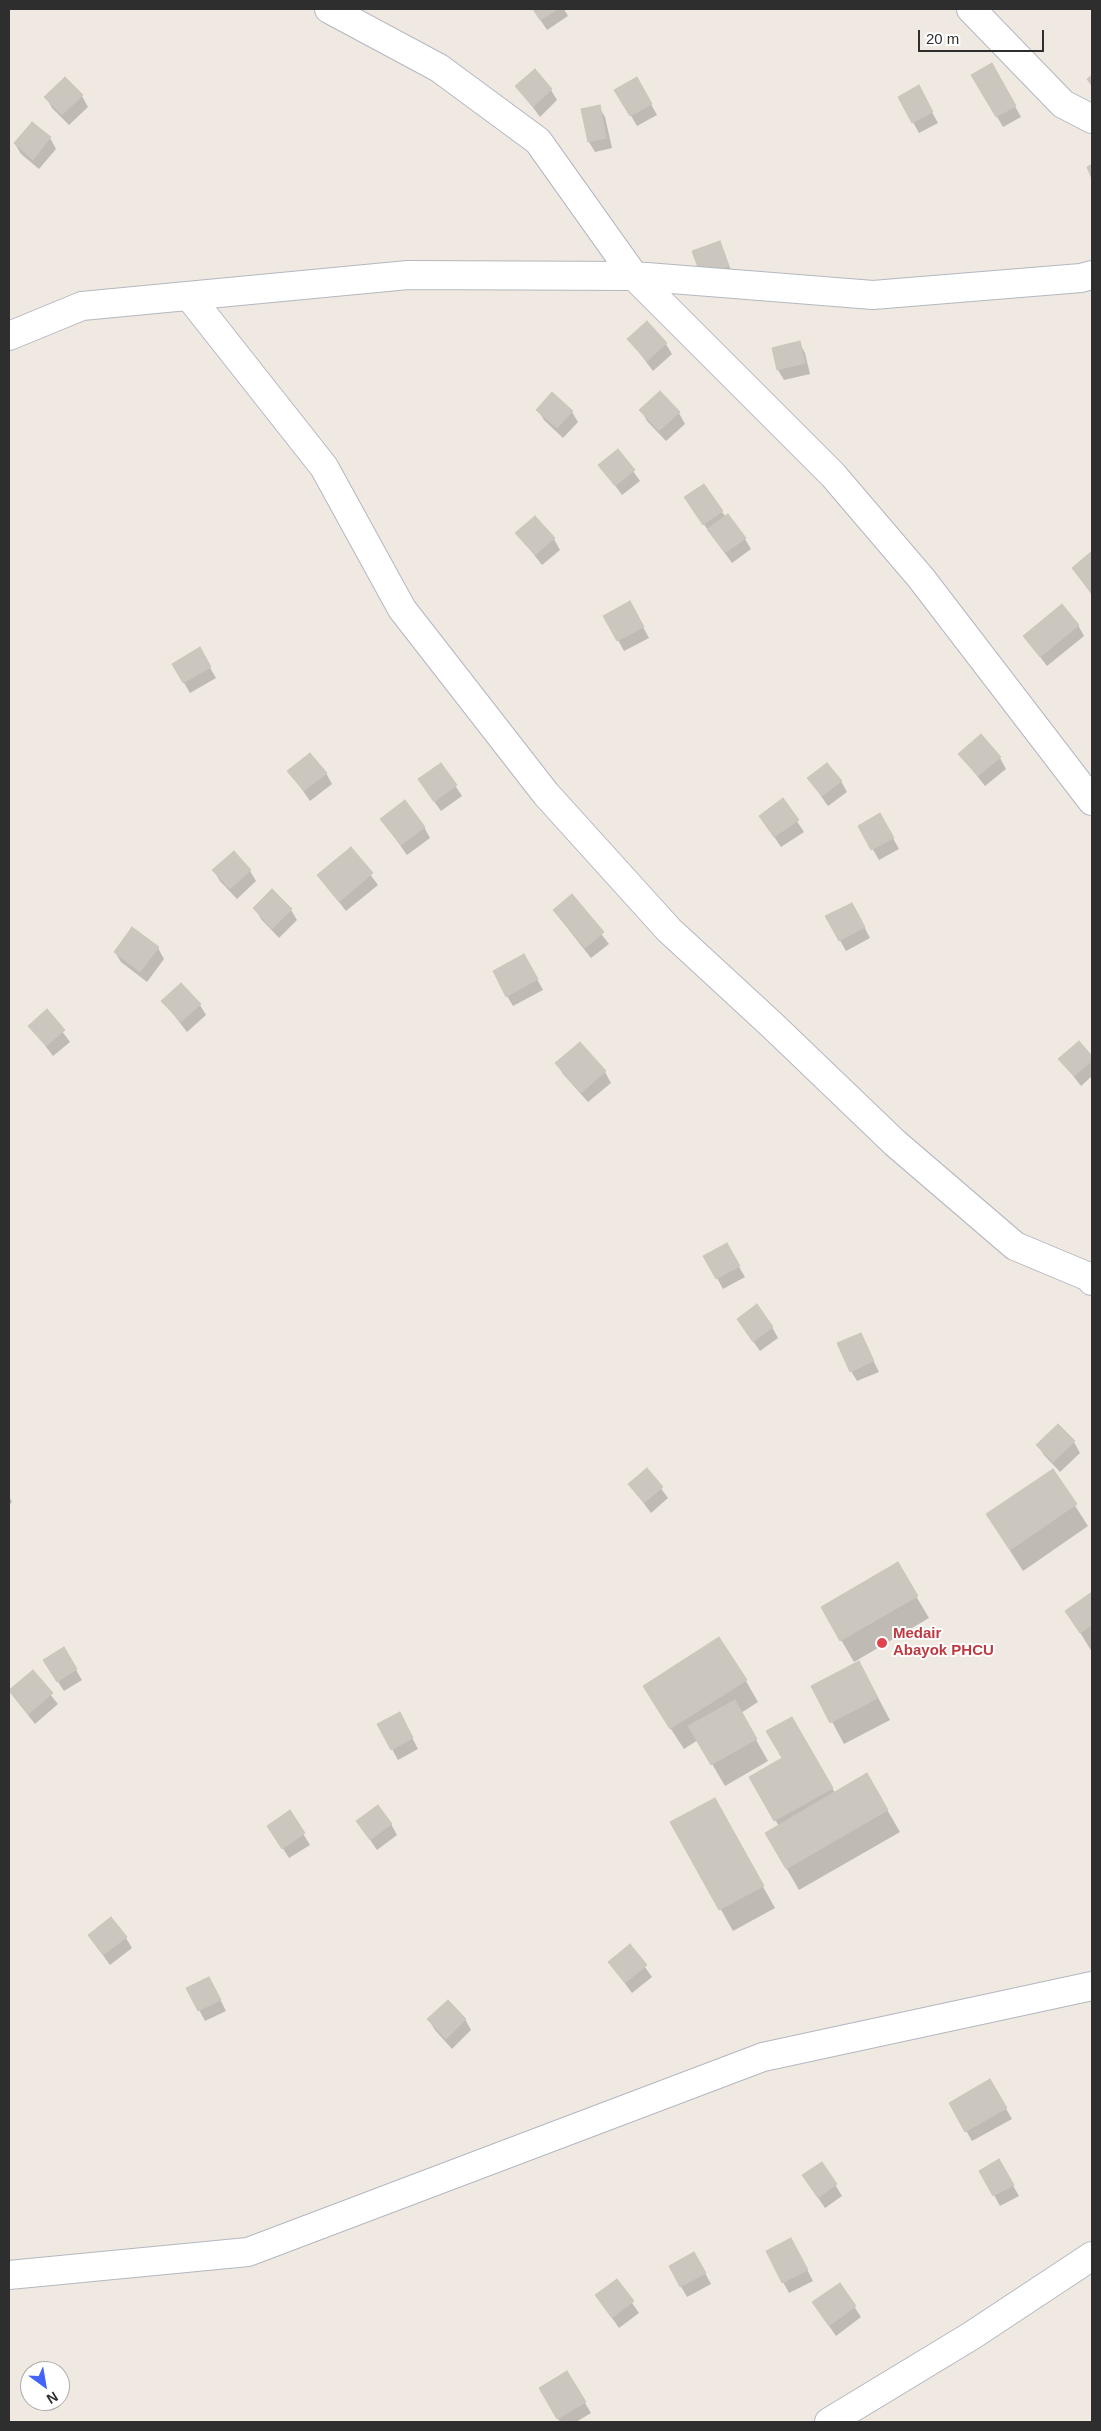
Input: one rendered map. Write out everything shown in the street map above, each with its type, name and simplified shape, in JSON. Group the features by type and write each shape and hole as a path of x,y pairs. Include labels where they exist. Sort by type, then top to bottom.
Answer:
{"street":[{"path":"329,9 439,68 538,141 634,276 833,475 921,578 1092,801"},
{"path":"971,9 1063,104 1092,120"},
{"path":"9,336 82,306 408,275 634,276 873,295 1081,278 1092,275"},
{"path":"189,296 324,467 402,609 546,794 669,930 772,1025 895,1143 1015,1246 1091,1277"},
{"path":"9,2275 248,2252 763,2057 1092,1986"},
{"path":"829,2422 971,2336 1092,2256"}],"building":[{"path":"533,9 558,9 540,20"},
{"path":"992,63 1016,106 996,117 971,75"},
{"path":"535,69 552,89 533,107 515,86"},
{"path":"1092,75 1092,86 1087,79"},
{"path":"65,77 83,95 62,115 44,97"},
{"path":"637,77 652,104 630,116 614,90"},
{"path":"919,85 933,112 912,123 898,97"},
{"path":"600,105 606,138 588,142 581,109"},
{"path":"32,122 51,137 33,160 14,143"},
{"path":"1092,164 1092,179 1087,167"},
{"path":"720,241 729,266 701,276 692,251"},
{"path":"647,321 667,343 647,361 627,339"},
{"path":"800,341 805,363 777,370 772,348"},
{"path":"660,391 680,412 659,431 639,410"},
{"path":"552,392 573,411 557,428 536,410"},
{"path":"618,449 635,470 615,486 598,465"},
{"path":"704,484 723,511 703,525 684,497"},
{"path":"728,514 746,538 725,553 707,529"},
{"path":"535,516 555,538 535,555 515,533"},
{"path":"1092,551 1092,594 1072,568"},
{"path":"630,601 644,627 617,641 603,616"},
{"path":"1062,604 1079,625 1040,657 1023,636"},
{"path":"200,647 211,667 183,683 172,664"},
{"path":"981,734 1001,757 978,776 958,754"},
{"path":"310,753 327,773 304,791 287,771"},
{"path":"441,763 457,785 434,802 418,779"},
{"path":"827,763 842,781 822,796 807,778"},
{"path":"783,798 799,820 774,837 759,816"},
{"path":"405,800 425,827 401,845 380,819"},
{"path":"880,813 894,838 871,850 858,826"},
{"path":"351,847 373,873 339,902 317,875"},
{"path":"234,851 251,870 230,889 212,870"},
{"path":"272,889 292,909 272,929 253,908"},
{"path":"572,894 604,932 585,948 553,910"},
{"path":"852,903 865,927 839,941 825,916"},
{"path":"132,927 159,947 140,972 114,952"},
{"path":"524,954 538,979 506,997 493,971"},
{"path":"181,983 201,1004 181,1022 161,1001"},
{"path":"47,1009 65,1030 46,1046 28,1026"},
{"path":"1079,1041 1092,1056 1092,1061 1074,1076 1058,1059"},
{"path":"580,1042 606,1071 581,1093 555,1063"},
{"path":"727,1243 740,1266 716,1279 703,1256"},
{"path":"757,1304 773,1327 753,1342 737,1319"},
{"path":"861,1333 874,1361 850,1372 837,1343"},
{"path":"1058,1424 1075,1441 1053,1462 1036,1445"},
{"path":"647,1468 663,1487 644,1503 628,1484"},
{"path":"1053,1469 1077,1504 1010,1550 986,1514"},
{"path":"898,1562 918,1596 840,1641 821,1607"},
{"path":"1092,1592 1092,1625 1080,1633 1065,1611"},
{"path":"719,1637 747,1680 670,1729 643,1686"},
{"path":"64,1647 77,1669 57,1682 43,1660"},
{"path":"859,1661 878,1698 830,1723 811,1686"},
{"path":"33,1670 53,1693 28,1714 9,1690"},
{"path":"735,1700 757,1739 711,1765 688,1726"},
{"path":"400,1712 413,1738 391,1750 377,1724"},
{"path":"792,1717 833,1788 774,1821 749,1777 782,1758 766,1731"},
{"path":"867,1773 888,1810 786,1869 765,1833"},
{"path":"715,1798 764,1886 719,1910 670,1822"},
{"path":"378,1805 392,1824 370,1840 356,1821"},
{"path":"290,1810 305,1833 282,1849 267,1826"},
{"path":"111,1917 127,1937 103,1955 88,1935"},
{"path":"630,1944 647,1965 625,1983 608,1962"},
{"path":"209,1977 221,2000 198,2011 186,1988"},
{"path":"448,2000 466,2019 446,2039 427,2019"},
{"path":"990,2079 1007,2108 965,2132 949,2103"},
{"path":"999,2159 1014,2185 993,2196 979,2171"},
{"path":"822,2162 837,2184 818,2198 802,2175"},
{"path":"791,2238 808,2270 782,2283 766,2251"},
{"path":"694,2252 706,2273 680,2287 669,2266"},
{"path":"617,2279 634,2301 612,2318 595,2295"},
{"path":"840,2283 856,2306 829,2326 812,2302"},
{"path":"567,2371 586,2402 557,2419 539,2388"}],"place":[{"name":"Medair Abayok PHCU","path":"882,1643"}]}
